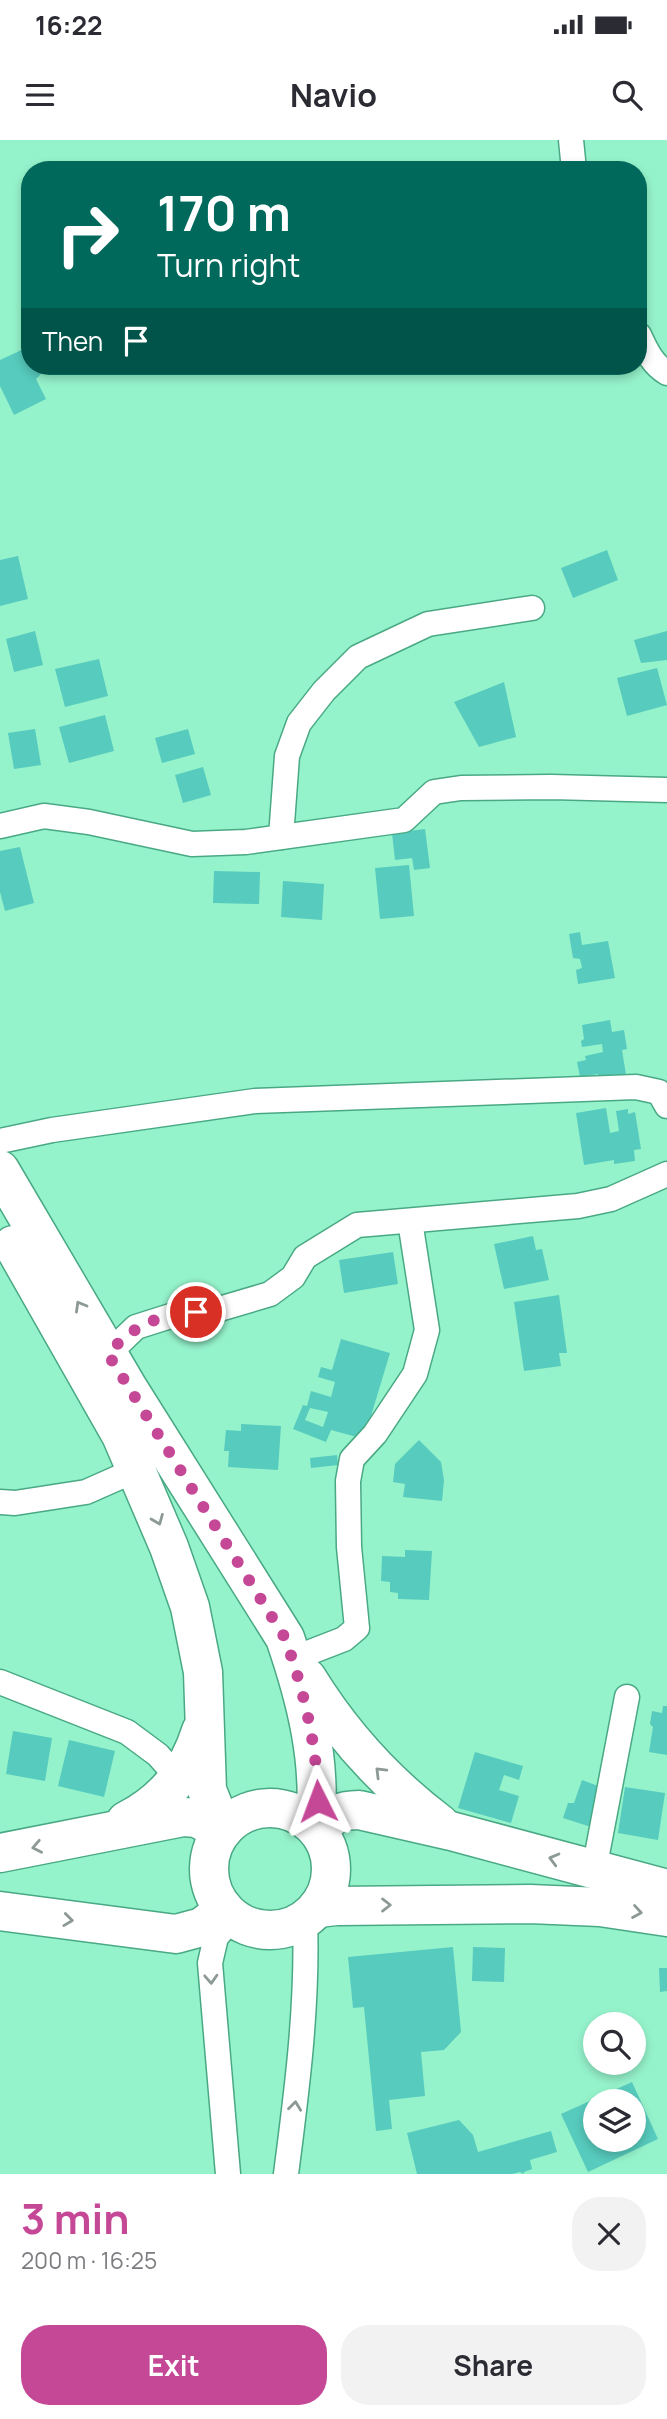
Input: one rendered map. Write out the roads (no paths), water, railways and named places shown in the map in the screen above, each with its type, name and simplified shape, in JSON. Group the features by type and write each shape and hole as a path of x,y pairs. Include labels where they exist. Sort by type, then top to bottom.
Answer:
{"main road":[{"path":"0,1170 108,1354 116,1396 138,1469 190,1607 203,1672 207,1790 224,1828"},
{"path":"0,1222 290,1648 317,1694 355,1745 400,1791 451,1831"},
{"path":"290,1648 301,1683 314,1751 317,1828"},
{"path":"100,1833 145,1811 163,1797 179,1779 195,1749 206,1712"},
{"path":"311,1914 329,1887 332,1863 325,1840 317,1828 295,1812 271,1807 247,1811 224,1828 209,1857 213,1892 228,1914 256,1928 268,1930 293,1926 311,1914 349,1905 530,1904 600,1907 667,1917"},
{"path":"317,1828 326,1820 347,1810 359,1810 451,1831 667,1889"},
{"path":"0,1853 183,1817 197,1818 224,1828"},
{"path":"0,1911 176,1934 202,1927 228,1914"}],"street":[{"path":"571,140 573,161"},
{"path":"647,354 667,373"},
{"path":"281,837 287,756 299,723 324,691 358,657 428,624 532,608"},
{"path":"0,826 44,817 89,822 192,844 246,842 404,820 434,792 461,788 667,790"},
{"path":"0,1141 52,1130 255,1101 636,1087 659,1091 667,1106"},
{"path":"108,1354 136,1327 177,1314 215,1310 270,1294 293,1277 305,1256 357,1225 578,1206 611,1199 667,1174"},
{"path":"290,1648 344,1639 356,1628 349,1547 348,1481 352,1459 375,1434 415,1374 427,1329 410,1221"},
{"path":"0,1502 15,1503 86,1492 138,1469"},
{"path":"0,1682 127,1732 158,1755 179,1779"},
{"path":"594,1870 627,1697"},
{"path":"228,1914 216,1937 210,1963 228,2174"},
{"path":"286,2174 297,2089 311,1914"}]}
